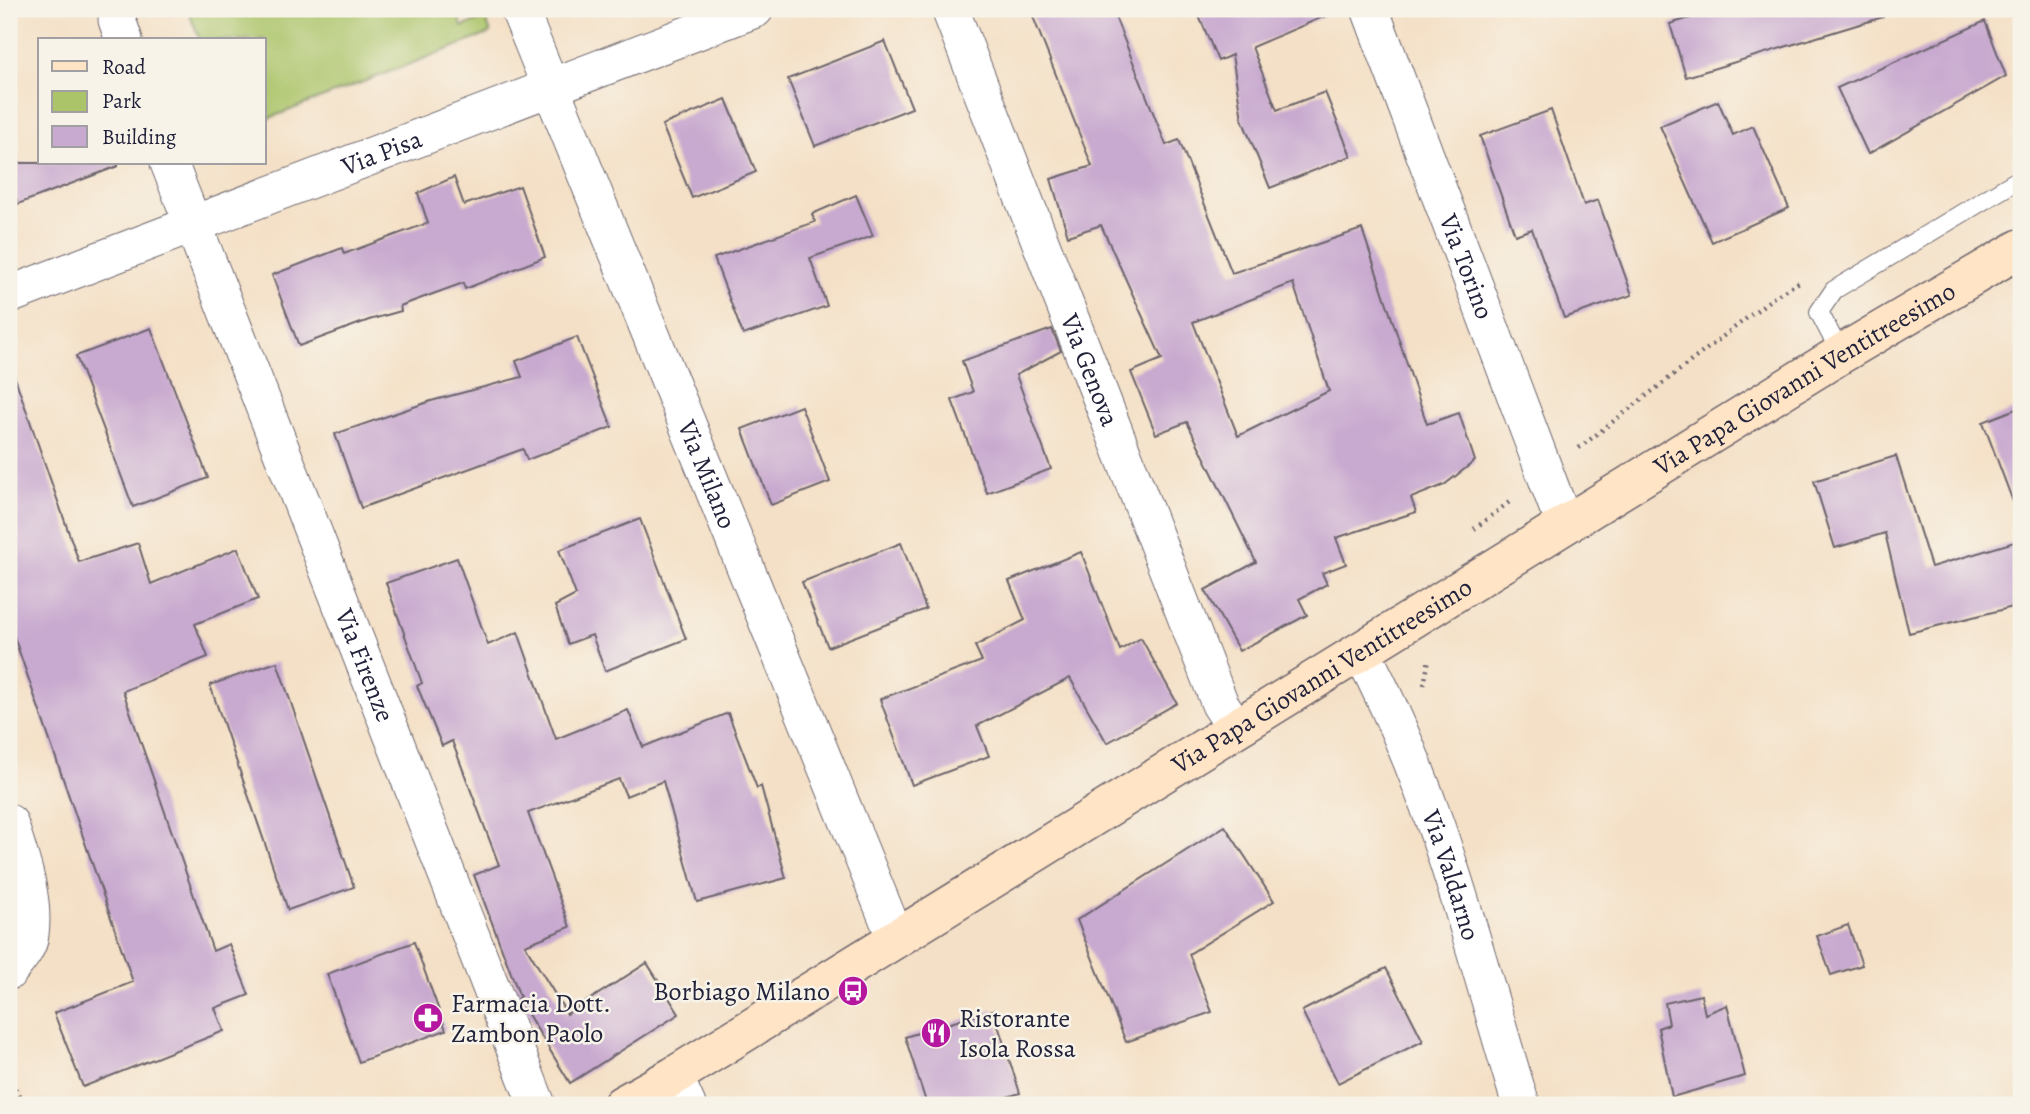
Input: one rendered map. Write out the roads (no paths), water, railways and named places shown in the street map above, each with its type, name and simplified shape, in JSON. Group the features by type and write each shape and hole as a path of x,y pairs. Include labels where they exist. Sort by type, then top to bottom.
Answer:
{"main road":[{"name":"Via Papa Giovanni Ventitreesimo","path":"622,1105 680,1091 896,939 1841,354 2021,248"}],"street":[{"path":"118,9 117,20 123,38"},
{"name":"Via Milano","path":"519,9 553,87 896,939"},
{"name":"Via Pisa","path":"9,295 755,9"},
{"name":"Via Genova","path":"950,9 1220,704 1236,728"},
{"name":"Via Torino","path":"1370,9 1557,505 1568,523"},
{"path":"169,164 193,226"},
{"name":"Via Firenze","path":"193,226 537,1105"},
{"name":"Via Valdarno","path":"1361,651 1394,718 1428,800 1521,1105"},
{"path":"9,823 20,858 19,915 30,936 23,953 9,971"}],"lane":[{"path":"1841,354 1819,312 1833,290 2021,178"}],"place":[{"name":"Borbiago Milano","path":"853,991"},
{"name":"Farmacia Dott. Zambon Paolo","path":"428,1018"},
{"name":"Ristorante Isola Rossa","path":"936,1033"}]}
